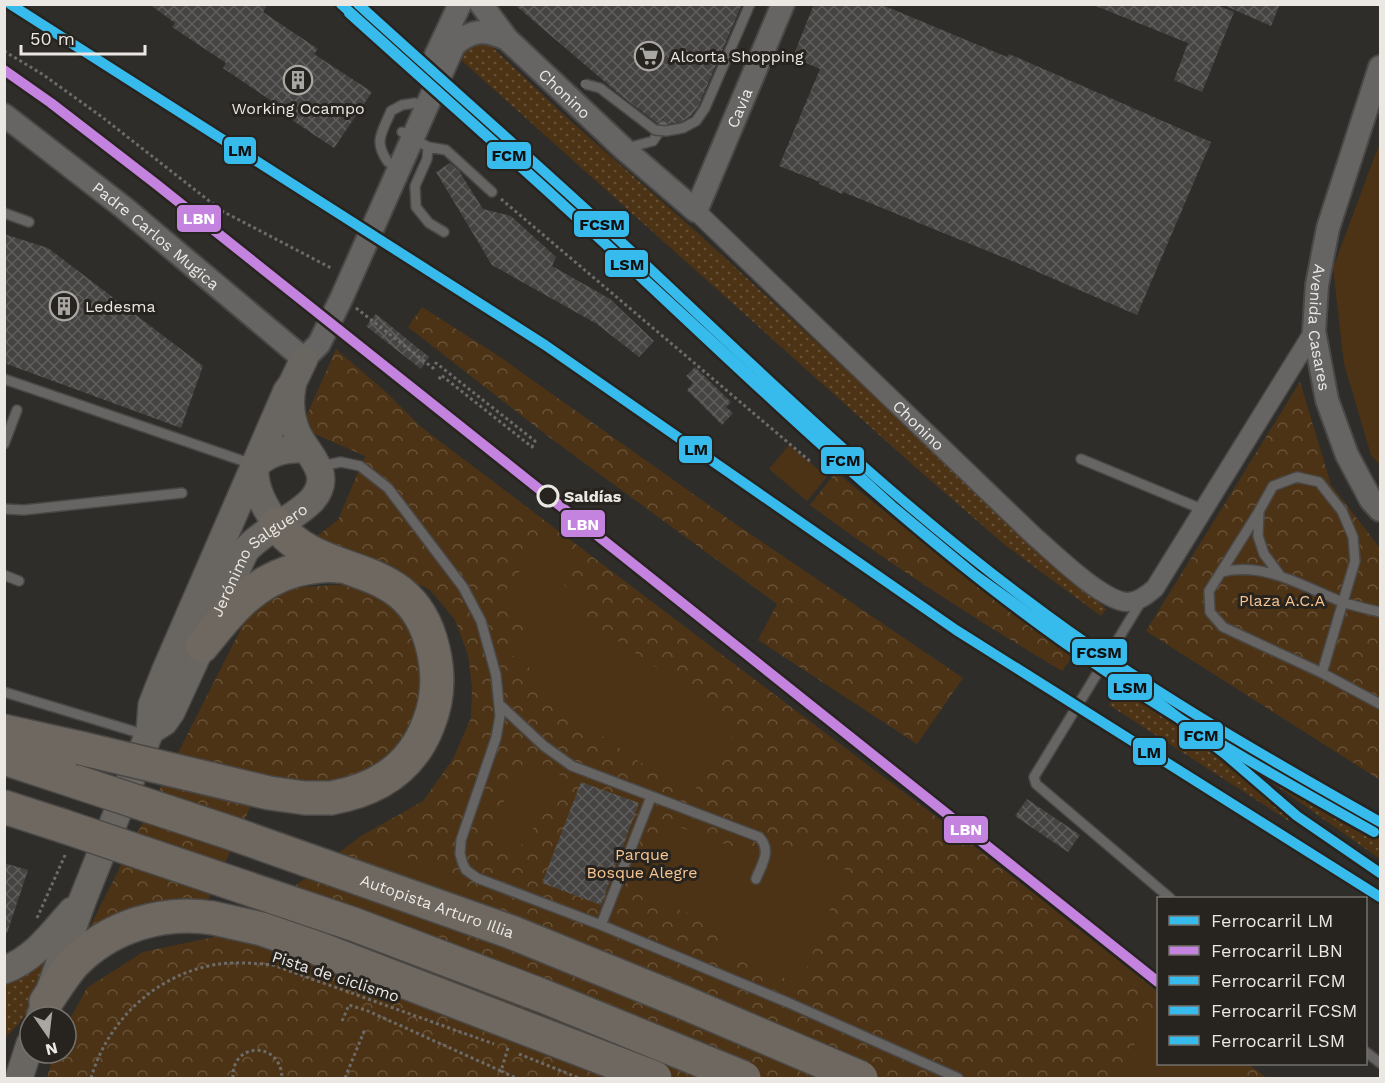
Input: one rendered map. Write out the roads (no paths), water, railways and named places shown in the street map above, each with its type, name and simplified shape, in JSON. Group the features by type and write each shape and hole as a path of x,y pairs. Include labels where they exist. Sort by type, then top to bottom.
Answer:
{"highway":[{"path":"4,731 289,796 331,798 368,789 387,778 413,754 426,732 434,707 437,687 436,665 428,630 407,599 392,587 374,576 316,556 300,548 276,524"},
{"path":"202,646 237,604 262,583 283,574 307,568 349,567"},
{"name":"Autopista Arturo Illia","path":"4,758 231,834 511,932 861,1078"},
{"path":"4,807 353,924 543,996 744,1078"},
{"path":"46,1005 62,977 79,958 101,940 118,931 151,920 199,916 262,929 317,948 655,1078"}],"main road":[{"name":"Jerónimo Salguero","path":"45,1005 83,899 149,734 152,705 165,672 286,391 292,384 304,358"},
{"name":"Jerónimo Salguero","path":"149,734 164,722 171,712 245,551 276,524 303,507 316,494 320,481 312,458 293,420 290,406 292,384"},
{"path":"276,524 258,492 255,466 262,458 270,454 295,448 312,458"},
{"name":"Jerónimo Salguero","path":"4,970 24,960 45,944 83,899"},
{"path":"4,1047 18,1040"}],"street":[{"name":"Jerónimo Salguero","path":"304,358 308,339 388,162 414,139 415,103 460,4"},
{"name":"Cavia","path":"696,211 783,4"},
{"name":"Chonino","path":"483,6 507,39 571,85 624,149 696,211 1052,552 1088,582 1110,596 1126,602 1144,598"},
{"name":"Jerónimo Salguero","path":"304,358 319,344 342,297 454,45 472,32 494,33 507,39"},
{"name":"Avenida Casares","path":"1380,68 1328,228 1317,285 1314,332 1326,400 1347,455 1371,501 1380,510"},
{"name":"Padre Carlos Mugica","path":"4,115 123,207 304,358"},
{"path":"1144,598 1155,588 1314,332"}],"lane":[{"path":"571,85 600,88 655,130 683,128 696,121 705,108 750,4"},
{"path":"388,162 380,151 379,140 391,111 402,105 415,103"},
{"path":"624,149 653,141 663,126"},
{"path":"414,139 446,150 492,192"},
{"path":"414,139 427,159 415,186 416,207 429,223 444,232"},
{"path":"4,213 29,222"},
{"path":"4,379 255,466"},
{"path":"4,444 17,410"},
{"path":"312,458 360,466 379,479 402,505 463,587 476,609 493,659 499,704 496,738 461,840 460,854 466,870 477,878 601,925 789,1003 958,1078"},
{"path":"1081,459 1204,510"},
{"path":"1322,673 1355,561 1353,537 1342,511 1319,482 1297,477 1273,486 1209,591 1210,612 1223,627 1322,673 1380,704"},
{"path":"4,509 24,510 182,493"},
{"path":"1259,511 1258,536 1264,554 1279,574"},
{"path":"1221,572 1236,568 1279,574 1342,602 1380,612"},
{"path":"4,574 19,581"},
{"path":"1144,598 1034,777 1036,784 1169,897"},
{"path":"4,692 149,734"},
{"path":"499,704 544,746 572,766 759,837 767,848 756,879"},
{"path":"601,925 651,797"},
{"path":"1367,1053 1380,1063"}],"rail line":[{"name":"LM","path":"10,4 545,345 956,630 1380,897"},
{"name":"FCM","path":"341,4 892,506 975,575 1077,648 1158,702 1225,754 1297,816 1380,873"},
{"name":"FCSM","path":"358,4 598,221 825,432 976,561 1070,632 1157,690 1380,822"},
{"name":"LSM","path":"349,13 560,202 820,444 969,571 1063,642 1150,700 1238,754 1374,832"},
{"name":"LBN","path":"4,70 51,103 156,184 1157,981"}],"place":[{"name":"Alcorta Shopping","path":"649,56"},
{"name":"Working Ocampo","path":"298,80"},
{"name":"Ledesma","path":"64,306"},
{"name":"Saldías","path":"548,496"}],"park label":[{"name":"Plaza A.C.A","path":"1282,600"},
{"name":"Parque Bosque Alegre","path":"642,863"}]}
